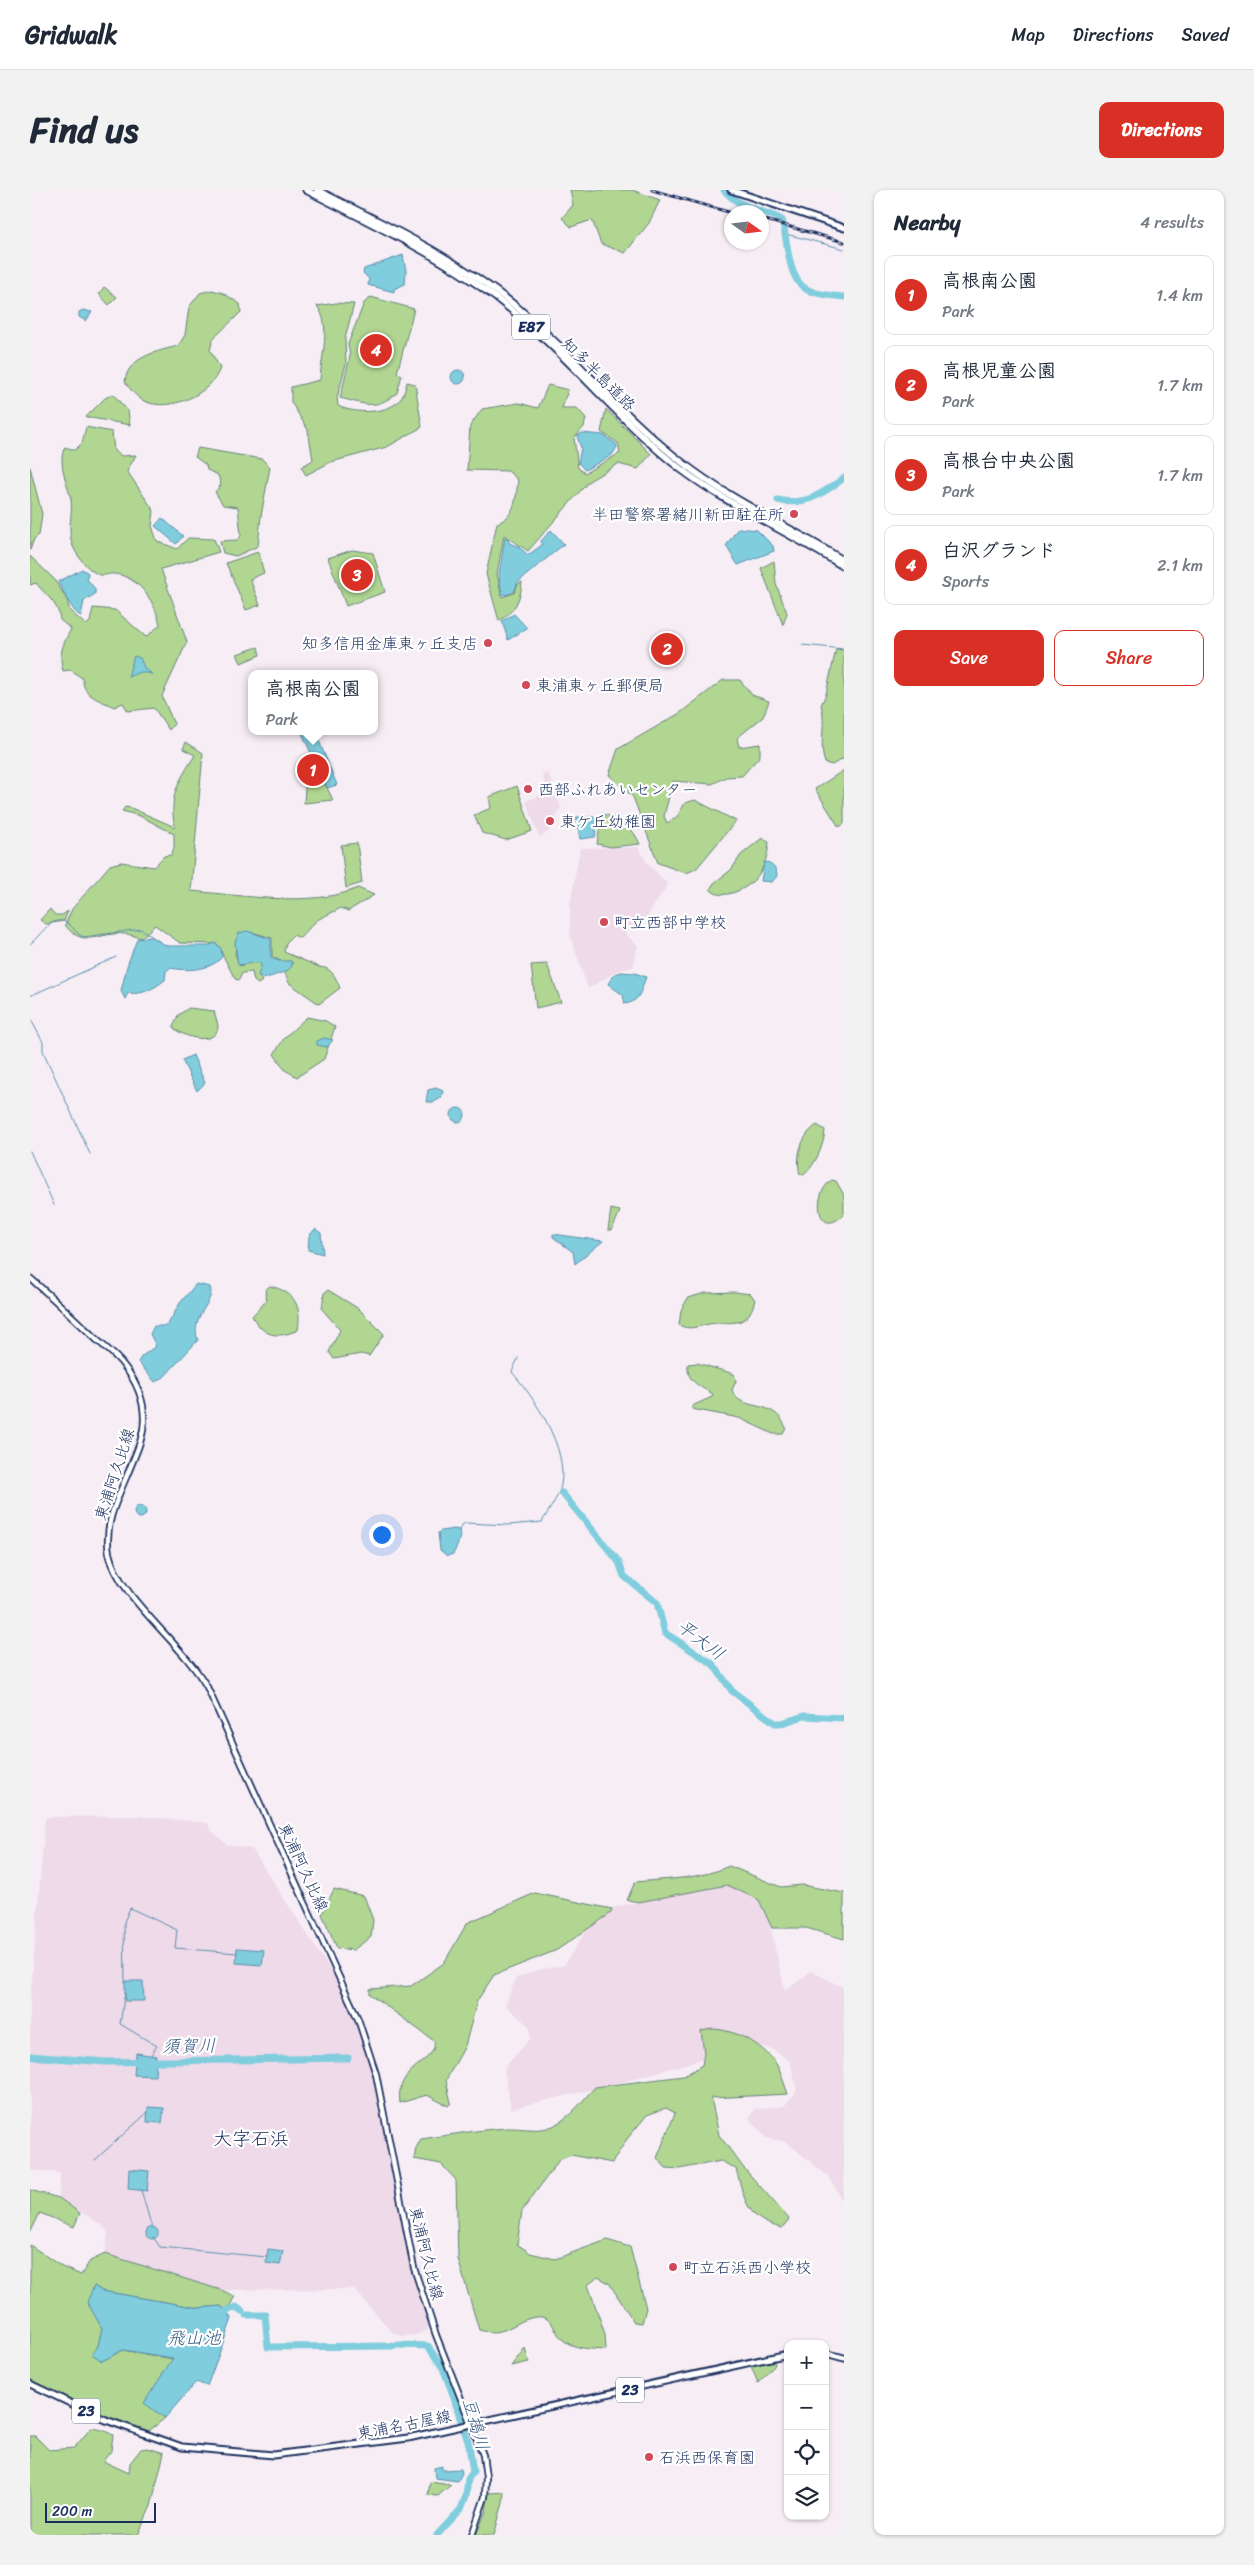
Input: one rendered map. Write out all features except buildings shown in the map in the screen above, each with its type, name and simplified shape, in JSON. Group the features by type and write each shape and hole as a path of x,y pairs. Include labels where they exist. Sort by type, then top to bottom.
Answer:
{"highway":[{"name":"知多半島道路","path":"306,190 426,251 485,288 543,338 657,450 702,484 844,561"},
{"name":"知多半島道路","path":"317,190 428,246 488,284 547,334 659,445 733,500"},
{"name":"知多半島道路","path":"747,508 844,568"}],"main road":[{"path":"730,190 844,228"},
{"name":"東浦阿久比線","path":"30,1278 124,1365 139,1391 143,1408 143,1429 137,1451 110,1520 108,1537 111,1558 116,1573 127,1590 193,1664 207,1687 352,2003 376,2074 414,2268 436,2336 472,2423 483,2455 486,2477 483,2509 472,2535"},
{"path":"829,2354 844,2358"},
{"name":"東浦名古屋線","path":"30,2384 106,2420 182,2447 260,2455 288,2454 382,2443 784,2355"}],"shaded area":[{"path":"548,773 561,807 548,832 539,837 526,801 548,792 542,775"},
{"name":"町立西部中学校","path":"638,847 648,864 668,884 647,917 625,933 638,946 633,967 617,971 588,989 570,935 570,906 580,848"},
{"path":"140,1816 208,1823 211,1830 226,1844 252,1849 352,2003 370,2055 414,2267 434,2327 416,2335 402,2336 392,2332 354,2289 221,2290 105,2254 108,2233 103,2226 59,2198 60,2173 30,2170 30,2002 45,1819 47,1817"},
{"path":"727,1885 759,1900 768,1916 785,1991 811,1971 844,1988 844,2204 829,2177 786,2142 766,2138 749,2118 755,2109 784,2106 797,2091 790,2061 770,2048 751,2045 619,2083 511,2109 504,2068 530,2039 530,2027 505,2005 516,1978 538,1970 564,1965 599,1910"}],"green space":[{"path":"570,190 632,190 660,200 649,223 625,253 601,244 592,220 571,227 562,218 573,205"},
{"path":"104,287 117,297 109,305 99,294"},
{"path":"212,290 223,293 240,304 241,312 213,339 210,350 220,368 215,377 199,393 177,403 165,405 144,401 133,393 125,382 127,373 137,361 145,356 178,346 185,335 189,307 200,293"},
{"path":"371,297 414,309 397,373 402,375 397,393 389,399 370,405 340,398 350,356 348,344 364,303"},
{"path":"336,303 354,304 345,338 346,364 337,398 338,406 345,409 362,411 381,410 397,403 402,397 407,382 415,384 422,427 387,447 331,462 306,475 301,467 313,460 308,430 291,402 291,387 320,380 325,332 324,322 317,306"},
{"path":"548,385 568,390 562,408 577,408 586,418 584,427 574,438 578,468 585,473 620,453 618,443 601,432 606,409 651,454 638,469 618,464 589,481 528,551 504,535 497,574 502,597 514,593 518,584 522,582 516,605 509,614 499,621 486,574 497,523 508,516 514,505 518,480 508,471 467,470 470,426 482,409 519,403 538,408"},
{"path":"113,394 128,411 130,425 86,417 105,398"},
{"path":"86,427 112,432 114,451 122,456 136,455 127,471 154,511 152,526 157,541 177,549 188,538 214,539 219,552 161,569 187,642 162,696 174,724 169,730 154,708 128,711 123,703 114,707 93,697 85,690 83,679 71,670 63,671 62,649 71,629 60,620 54,604 36,583 30,585 30,556 55,580 67,600 70,611 86,625 90,622 93,608 115,610 146,637 160,625 151,600 139,586 124,576 113,574 100,575 96,573 83,562 72,544 70,533 71,499 62,459 65,447 75,450 82,443"},
{"path":"198,448 262,459 270,467 261,516 258,546 236,556 223,553 220,541 237,540 241,536 238,507 223,505 215,492 221,485 218,475 207,470 206,465 195,457"},
{"path":"30,467 42,514 39,535 34,539 30,550"},
{"path":"352,550 373,553 385,592 346,606 328,558"},
{"path":"258,552 264,573 250,579 260,605 246,610 226,563"},
{"path":"774,561 776,584 787,613 783,625 761,568"},
{"path":"672,637 678,655 663,661 656,643"},
{"path":"258,647 260,655 241,663 237,654"},
{"path":"836,649 844,650 844,758 832,765 825,763 823,756 823,712 821,705 826,694"},
{"path":"723,680 740,680 752,695 769,701 763,717 737,738 739,747 760,744 760,756 742,776 726,777 712,784 673,781 664,816 667,823 676,818 685,803 695,800 736,821 696,869 686,873 658,863 633,797 609,775 618,749 680,713"},
{"path":"186,742 203,753 191,891 298,899 339,894 358,888 374,895 348,911 341,908 317,920 300,938 293,935 286,943 284,952 323,967 335,977 340,988 319,1004 289,983 284,971 293,963 285,963 272,957 272,938 255,933 238,934 235,954 240,966 251,961 261,962 262,969 259,976 262,981 258,984 254,981 252,972 242,973 239,980 235,979 217,944 180,943 155,925 141,938 127,934 116,934 86,938 79,937 65,925 72,909 110,865 121,862 154,867 164,856 171,855 174,848 174,834 140,816 122,811 125,807 131,808 175,827 173,806 176,789 195,755 183,749"},
{"path":"312,757 333,800 304,803 307,758"},
{"path":"844,770 844,824 839,827 815,789"},
{"path":"517,786 532,831 506,840 482,833 474,815 491,808 489,797"},
{"path":"602,814 620,820 634,833 640,844 611,847 597,844"},
{"path":"762,838 769,842 766,860 758,876 746,887 728,894 718,894 712,891 710,889 714,883 731,870 741,855"},
{"path":"357,843 362,883 346,888 341,845"},
{"path":"50,909 55,915 62,915 68,911 64,921 46,924 40,920"},
{"path":"547,964 561,1002 536,1008 531,965"},
{"path":"189,1008 214,1011 218,1025 216,1033 211,1037 198,1038 190,1037 177,1031 173,1027 178,1015"},
{"path":"307,1017 326,1021 335,1027 324,1059 297,1077 285,1070 274,1054 285,1037"},
{"path":"817,1125 825,1130 821,1148 816,1160 808,1171 804,1175 800,1174 798,1160 801,1146 807,1134"},
{"path":"832,1180 836,1181 844,1195 844,1214 835,1221 828,1222 823,1219 819,1204 825,1187"},
{"path":"611,1209 620,1211 612,1230 608,1230"},
{"path":"270,1286 285,1292 295,1301 299,1314 298,1330 284,1335 272,1334 261,1328 252,1316 267,1300 265,1290"},
{"path":"328,1290 359,1309 384,1334 369,1356 361,1354 334,1359 329,1352 340,1330 322,1309 324,1293"},
{"path":"734,1292 751,1294 755,1300 748,1316 743,1320 690,1328 679,1325 681,1310 688,1298 705,1293"},
{"path":"697,1363 734,1374 736,1381 732,1390 736,1397 749,1404 774,1412 781,1418 786,1428 783,1434 773,1434 739,1418 692,1409 692,1406 712,1397 713,1394 691,1379 688,1364"},
{"path":"729,1866 781,1887 802,1885 844,1893 844,1939 806,1928 772,1928 759,1900 727,1885 639,1902 627,1900 635,1882 707,1874"},
{"path":"334,1889 364,1896 373,1920 371,1937 353,1950 337,1948 322,1914"},
{"path":"535,1893 612,1909 611,1913 557,1950 494,1975 477,2001 465,2046 446,2080 451,2103 448,2106 427,2095 400,2103 400,2091 403,2081 430,2054 434,2048 434,2041 370,1994 370,1989 411,1986 444,1963 467,1923"},
{"path":"712,2029 730,2032 755,2043 769,2055 781,2073 788,2094 711,2098 719,2135 743,2167 789,2219 782,2228 761,2220 754,2214 745,2199 736,2169 721,2161 679,2169 666,2168 657,2158 675,2113 666,2108 647,2115 627,2139 612,2163 571,2155 559,2160 522,2211 517,2244 530,2253 555,2259 607,2240 630,2247 646,2308 642,2323 634,2322 609,2283 598,2277 588,2285 605,2334 606,2350 571,2345 559,2336 546,2318 542,2317 529,2318 497,2332 479,2330 458,2259 456,2180 441,2164 414,2159 416,2148 421,2139 510,2128 548,2128 571,2113 595,2087 684,2076 702,2065 704,2053 701,2031"},
{"path":"30,2190 59,2198 80,2213 74,2227 40,2213 30,2233"},
{"path":"30,2245 62,2267 81,2275 90,2261 105,2254 235,2296 227,2311 221,2306 199,2308 102,2291 94,2286 97,2319 102,2328 98,2346 92,2353 102,2361 122,2350 173,2359 145,2402 165,2418 144,2435 30,2382"},
{"path":"525,2348 529,2362 511,2366"},
{"path":"774,2361 775,2365 758,2383 751,2366"},
{"path":"91,2428 103,2430 113,2435 111,2451 103,2461 129,2473 130,2463 141,2449 148,2448 164,2453 151,2506 138,2535 30,2535 30,2436 35,2436 49,2450 74,2448"},
{"path":"430,2482 451,2485 438,2496 428,2495"},
{"path":"504,2492 503,2503 494,2535 476,2535 486,2511 489,2493"}],"water":[{"path":"403,255 406,271 405,284 394,289 394,292 368,285 369,279 363,273 364,269"},
{"path":"83,310 92,312 86,321 79,317 79,312"},
{"path":"455,370 461,370 465,377 461,384 455,384 451,380 451,374"},
{"path":"582,433 603,435 616,444 617,447 612,455 585,470 578,463 581,448 577,436"},
{"path":"162,518 183,536 176,544 155,526"},
{"path":"738,528 757,530 773,546 774,551 738,565 726,546"},
{"path":"551,530 564,544 517,583 516,588 512,592 502,594 499,575 505,537 509,539 509,543 519,547 528,555 542,545 541,541"},
{"path":"82,569 88,573 87,579 95,589 95,594 84,601 81,616 71,606 58,582"},
{"path":"514,614 527,628 508,640 502,621"},
{"path":"134,656 140,658 144,668 152,674 140,672 128,677"},
{"path":"303,735 317,735 337,785 327,788"},
{"path":"576,817 598,817 595,837 580,839"},
{"path":"764,862 772,864 776,870 777,876 772,882 761,881"},
{"path":"247,931 271,939 271,958 279,961 291,961 292,966 287,971 264,979 258,975 261,967 260,962 238,965 235,942 239,933"},
{"path":"151,937 167,946 208,946 215,943 221,948 222,957 211,965 198,969 170,968 166,971 165,980 161,983 143,992 128,993 125,999 121,991 127,966 137,939"},
{"path":"621,972 635,973 646,977 637,998 630,1003 625,1004 623,995 608,984 613,975"},
{"path":"324,1038 333,1040 327,1047 317,1045 317,1041"},
{"path":"193,1055 205,1083 197,1091 182,1060"},
{"path":"436,1088 443,1091 441,1098 434,1102 426,1102 428,1090"},
{"path":"455,1108 461,1108 465,1115 461,1122 455,1122 451,1118 451,1112"},
{"path":"315,1229 321,1233 323,1254 308,1250 309,1236"},
{"path":"553,1234 603,1241 575,1264 573,1252 553,1237"},
{"path":"196,1284 210,1287 211,1293 197,1324 198,1340 164,1377 155,1382 138,1362 142,1356 156,1346 150,1334 154,1326 167,1326 180,1303"},
{"path":"140,1506 146,1512 140,1518 134,1512"},
{"path":"454,1529 459,1530 459,1539 453,1554 447,1556 440,1550 438,1533"},
{"path":"237,1948 264,1950 262,1965 236,1963"},
{"path":"125,1981 143,1981 144,2001 125,2001"},
{"path":"136,2053 156,2056 155,2076 134,2075"},
{"path":"148,2107 164,2108 162,2123 147,2122"},
{"path":"129,2169 149,2171 147,2191 128,2189"},
{"path":"152,2227 158,2233 152,2239 146,2233"},
{"path":"268,2249 283,2251 280,2265 266,2263"},
{"name":"飛山池","path":"94,2286 102,2291 199,2308 221,2306 232,2319 207,2386 196,2382 165,2418 144,2403 173,2358 123,2350 102,2361 92,2354 98,2346 102,2328 87,2302"},
{"path":"442,2466 442,2470 461,2469 462,2473 458,2481 435,2478 434,2468"}],"waterway":[{"path":"724,190 744,205 782,220 793,272 804,288 817,293 844,297"},
{"path":"786,234 844,249"},
{"path":"778,500 788,502 805,500 829,489 844,478"},
{"path":"802,645 844,649"},
{"path":"30,944 47,926 57,921 69,924 77,933 84,937 141,929 160,942"},
{"path":"30,996 116,957"},
{"path":"30,1018 43,1042 43,1051 90,1154"},
{"path":"30,1151 54,1205"},
{"path":"459,1530 466,1523 509,1525 542,1522 560,1490 562,1470 560,1455 548,1424 512,1372 518,1358"},
{"name":"平大川","path":"562,1493 619,1562 624,1576 657,1603 665,1633 713,1664 732,1691 775,1723 782,1723 804,1716 844,1718"},
{"path":"125,1980 124,1922 130,1908 177,1930 175,1948 237,1953"},
{"path":"125,1992 120,2024 157,2046 151,2055"},
{"name":"須賀川","path":"30,2056 106,2062 348,2058"},
{"path":"95,2160 148,2112"},
{"path":"141,2190 152,2228"},
{"path":"153,2237 160,2247 267,2257"},
{"name":"豆搗川","path":"227,2311 236,2307 242,2311"},
{"name":"豆搗川","path":"247,2315 265,2315 268,2347 392,2346"},
{"name":"豆搗川","path":"398,2345 428,2346 443,2368 469,2445 473,2472 468,2479 466,2496 461,2509 437,2535"}],"railway":[{"path":"652,190 724,211"},
{"path":"769,221 844,242"}],"place":[{"name":"白沢グランド","path":"376,350"},
{"name":"半田警察署緒川新田駐在所","path":"794,514"},
{"name":"高根台中央公園","path":"357,575"},
{"name":"知多信用金庫東ヶ丘支店","path":"488,643"},
{"name":"高根児童公園","path":"667,649"},
{"name":"東浦東ヶ丘郵便局","path":"526,685"},
{"name":"高根南公園","path":"313,770"},
{"name":"西部ふれあいセンター","path":"528,789"},
{"name":"東ケ丘幼稚園","path":"550,821"},
{"name":"町立西部中学校","path":"604,922"},
{"name":"町立石浜西小学校","path":"673,2267"},
{"name":"石浜西保育園","path":"649,2457"}],"district":[{"name":"大字石浜","path":"251,2138"}]}
